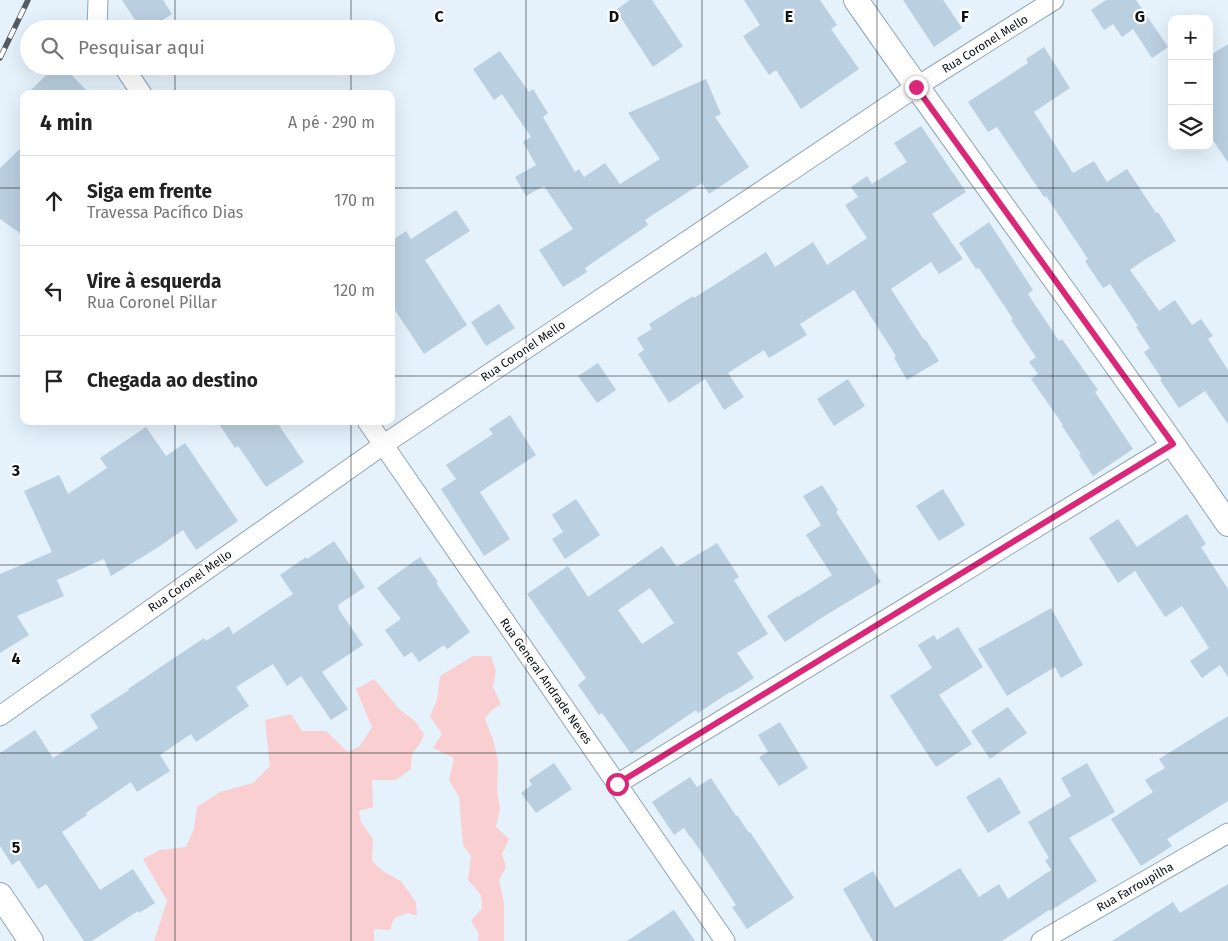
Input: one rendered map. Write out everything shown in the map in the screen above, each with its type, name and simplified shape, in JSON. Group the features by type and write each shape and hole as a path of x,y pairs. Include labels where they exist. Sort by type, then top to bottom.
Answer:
{"street":[{"path":"97,20 98,0"},
{"path":"856,0 1228,524"},
{"name":"Rua Coronel Mello","path":"0,716 383,445 916,87 1054,0"},
{"path":"129,75 139,90"},
{"name":"Rua General Andrade Neves","path":"370,425 725,941"},
{"path":"617,784 1173,444"},
{"name":"Rua Farroupilha","path":"1041,941 1228,833"},
{"path":"0,895 31,941"}],"shaded area":[{"path":"473,656 491,656 496,671 493,687 501,704 485,718 498,761 497,790 500,809 496,827 509,839 502,854 506,867 499,880 504,904 504,941 478,941 479,934 471,921 482,908 481,895 468,880 471,856 463,845 459,797 449,780 454,758 433,748 442,734 430,716 437,700 440,676"},
{"path":"374,679 401,711 414,720 424,734 421,742 412,754 411,769 396,780 372,780 373,807 359,811 361,822 373,839 372,861 384,872 401,881 416,902 417,916 408,913 394,918 390,930 374,929 374,941 154,941 167,901 143,859 160,850 186,847 194,829 197,807 220,792 253,783 270,766 265,720 291,714 302,731 326,731 348,752 360,746 372,727 356,689"}],"building":[{"path":"122,0 163,0 172,14 163,20 135,20"},
{"path":"630,0 652,0 683,46 653,67 616,10"},
{"path":"744,0 820,0 837,25 831,29 859,69 801,109 776,70 769,75 743,36 760,25"},
{"path":"903,0 943,0 962,28 934,47"},
{"path":"1106,0 1136,0 1168,47 1152,58 1133,29 1122,37 1113,24 1104,30 1091,10"},
{"path":"1228,44 1228,163 1213,140 1213,53"},
{"path":"1044,47 1070,88 1034,112 1073,173 1094,161 1107,182 1127,169 1156,213 1158,212 1176,241 1130,270 1159,311 1175,300 1192,325 1201,319 1213,336 1208,339 1228,370 1228,424 1205,391 1179,408 1144,352 1150,348 1136,327 1138,326 1110,284 1103,288 1085,261 1088,259 997,127 988,132 968,102 1028,63 1026,59"},
{"path":"500,51 529,92 533,89 548,113 543,117 575,172 579,169 584,177 605,163 620,184 660,159 628,113 706,79 721,114 715,117 749,167 709,194 702,183 645,220 648,225 585,268 587,272 563,287 539,250 573,229 544,186 526,196 515,177 536,165 523,142 531,137 502,94 494,100 473,69"},
{"path":"46,75 72,75 86,90 31,90"},
{"path":"921,126 966,192 932,214 963,259 939,274 931,262 891,289 939,361 907,380 894,358 896,356 854,290 800,324 807,335 769,358 764,350 728,373 744,397 724,410 705,379 669,403 638,354 644,350 637,338 652,329 649,324 766,252 775,267 813,242 827,265 867,238 845,205 858,197 851,187 867,176 872,184 907,162 894,143"},
{"path":"20,149 20,233 0,219 0,168"},
{"path":"456,210 470,231 425,260 467,325 424,354 395,310 395,238 406,231 411,239"},
{"path":"989,222 1033,290 1028,294 1059,341 1062,339 1098,390 1095,392 1133,449 1093,476 1063,425 1031,379 1038,374 1029,362 1036,357 979,268 976,269 959,243"},
{"path":"499,304 515,328 486,346 471,322"},
{"path":"598,363 616,390 597,403 578,376"},
{"path":"848,379 865,406 834,426 817,399"},
{"path":"510,415 536,455 480,492 510,539 484,556 441,489 456,479 446,465 493,434 489,429"},
{"path":"220,425 279,425 304,462 266,487 238,446 235,448"},
{"path":"146,427 166,456 185,443 238,521 196,550 183,530 111,576 104,559 57,580 64,596 17,616 29,635 0,653 0,574 52,552 24,491 59,475 68,494 107,468 100,458"},
{"path":"822,485 838,510 836,512 881,582 785,642 767,616 832,575 806,535 821,525 803,496"},
{"path":"943,489 965,525 939,541 916,506"},
{"path":"576,499 600,535 565,559 552,539 563,532 552,515"},
{"path":"1187,514 1206,544 1201,547 1228,589 1228,677 1220,665 1202,678 1190,661 1209,648 1182,606 1165,617 1135,571 1118,583 1089,538 1118,519 1137,547"},
{"path":"334,541 365,587 338,605 338,608 363,645 322,672 348,709 331,720 301,676 287,686 273,664 236,687 249,706 196,742 191,734 160,755 170,771 137,792 131,782 62,832 100,890 133,869 155,903 139,913 138,911 92,941 84,941 46,884 38,889 19,860 12,865 0,846 0,753 35,730 53,758 98,728 90,715 128,689 204,638 206,641 229,626 233,634 293,594 280,575"},
{"path":"717,543 739,577 734,580 768,634 737,653 754,678 698,713 696,710 631,754 602,713 599,715 578,685 586,678 527,594 568,566 588,597 662,546 677,567","holes":["650,588 674,623 642,644 618,610"]},
{"path":"420,557 470,632 447,649 444,645 419,662 412,652 404,657 385,630 401,619 377,588"},
{"path":"1051,608 1083,665 1061,678 1055,667 1007,696 978,649"},
{"path":"958,627 983,667 939,695 972,744 936,767 890,696 932,668 918,645 934,635 937,640"},
{"path":"1008,707 1027,733 990,759 971,731"},
{"path":"1228,716 1228,801 1167,839 1172,846 1141,866 1111,819 1153,792 1145,780 1165,768 1159,759"},
{"path":"780,722 808,768 779,786 759,757 768,752 758,735"},
{"path":"554,763 572,789 536,813 521,793 532,785 529,780"},
{"path":"1087,763 1115,812 1069,838 1097,881 1002,941 873,941 843,889 873,871 895,908 960,868 979,897 999,884 1008,899 1051,870 1045,860 1049,858 1028,822 1071,796 1061,778"},
{"path":"690,777 697,787 711,778 794,898 747,929 732,907 736,905 691,837 684,828 674,835 652,802"},
{"path":"1000,777 1021,813 988,833 966,797"},
{"path":"1228,884 1228,941 1112,941 1173,902 1180,913"},
{"path":"674,910 695,941 627,941"}],"railway":[{"path":"0,58 28,0"}],"route":[{"path":"617,784 1173,444 916,87"}]}
